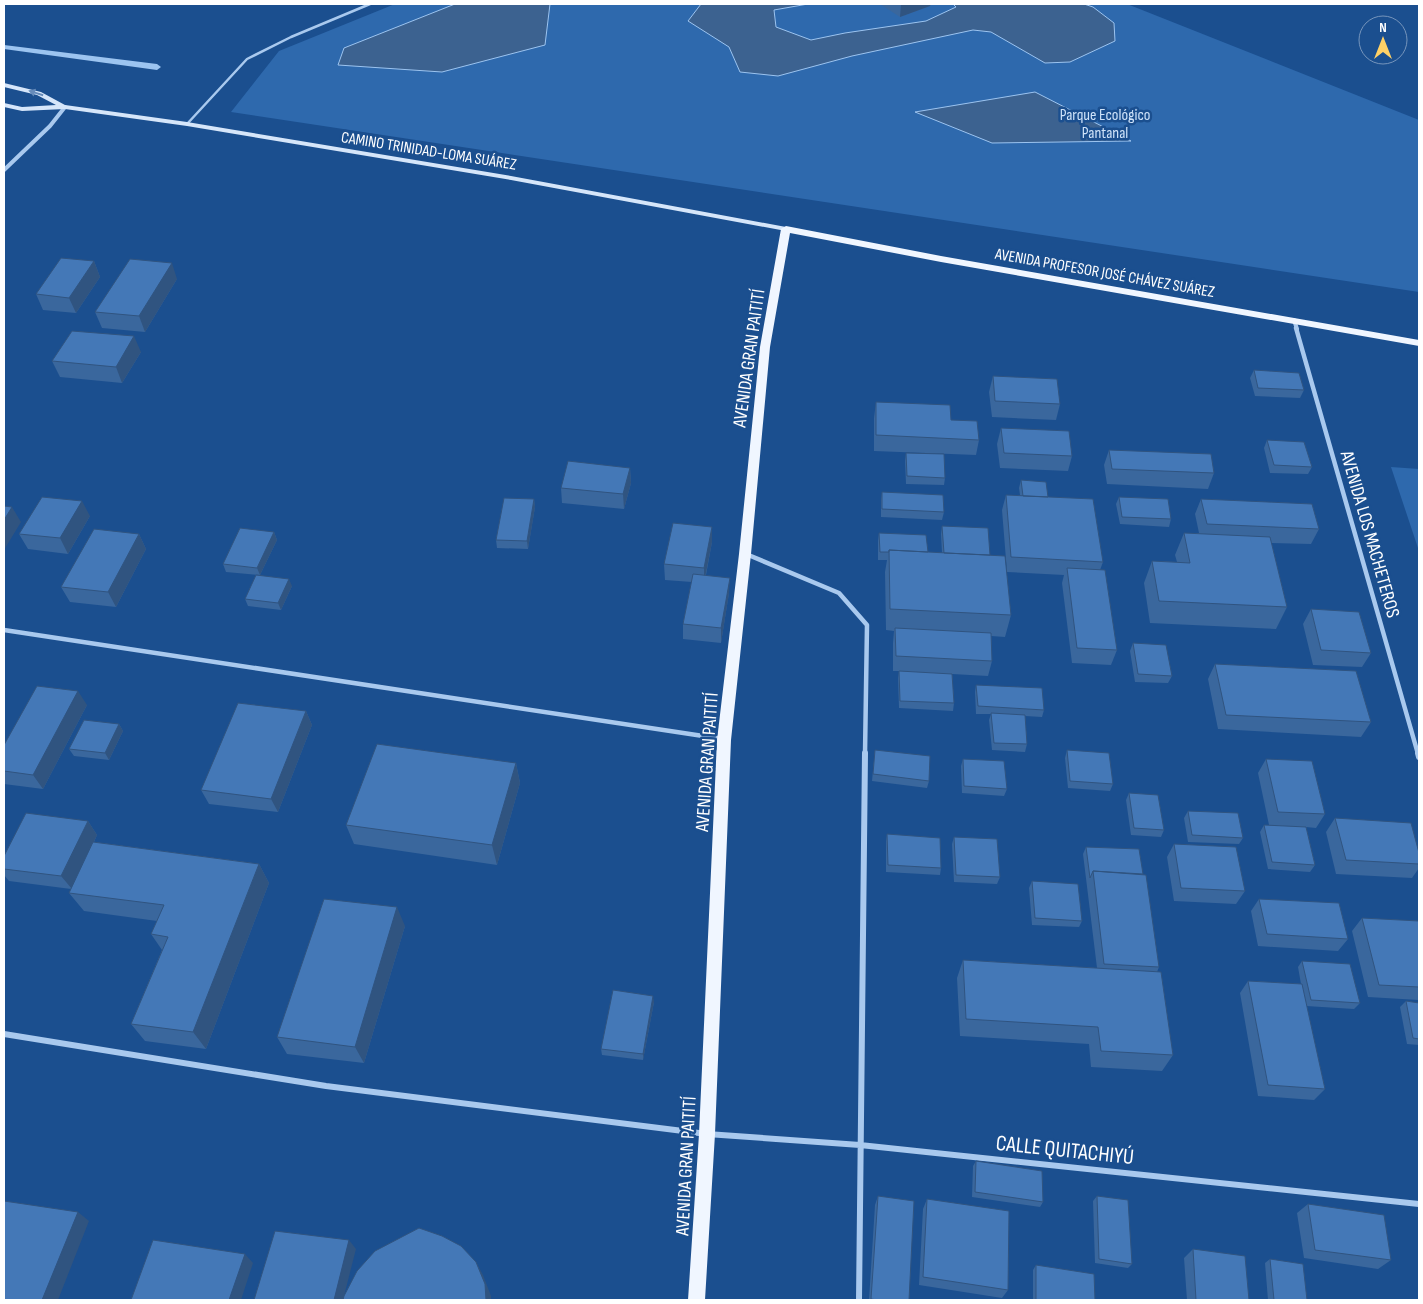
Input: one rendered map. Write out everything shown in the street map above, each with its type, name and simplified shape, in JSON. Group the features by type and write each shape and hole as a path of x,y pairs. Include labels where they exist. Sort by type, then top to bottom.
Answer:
{"main road":[{"name":"AVENIDA PROFESOR JOSÉ CHÁVEZ SUÁREZ","path":"786,229 941,259 1419,343"},
{"name":"AVENIDA GRAN PAITITÍ","path":"696,1300 706,1134 724,740 745,554 765,347 786,229"}],"street":[{"name":"CAMINO TRINIDAD-LOMA SUÁREZ","path":"4,85 39,93 65,107"},
{"name":"CAMINO TRINIDAD-LOMA SUÁREZ","path":"4,105 22,109 65,107 187,124 511,178 786,229"},
{"path":"4,170 50,126 65,107"},
{"name":"AVENIDA LOS MACHETEROS","path":"1294,320 1419,757"},
{"path":"745,554 840,593 867,625 859,1300"},
{"path":"4,630 724,740"},
{"name":"CALLE QUITACHIYÚ","path":"4,1034 326,1086 706,1134 860,1145 1419,1204"}],"lane":[{"path":"187,124 247,60 291,37 370,4"}],"green space":[{"name":"Parque Ecológico Pantanal","path":"395,4 1127,4 1419,120 1419,292 231,112 279,51"},
{"path":"1391,467 1419,469 1419,551"}],"shaded area":[{"path":"455,4 550,4 545,45 442,72 338,65 344,48"},
{"path":"701,4 808,4 774,10 776,27 811,40 926,21 956,7 953,4 1084,4 1093,7 1114,23 1115,41 1070,62 1045,63 991,32 973,30 852,56 778,76 740,72 729,47 688,21"},
{"path":"1035,92 1131,141 992,143 915,112"}],"building":[{"path":"61,258 94,261 69,298 36,294"},
{"path":"130,259 172,263 139,316 95,312"},
{"path":"72,331 134,336 116,367 52,361"},
{"path":"1254,370 1299,373 1304,390 1258,388"},
{"path":"993,376 1057,379 1060,404 995,401"},
{"path":"876,402 950,405 951,420 977,421 979,440 876,435"},
{"path":"1001,428 1069,431 1072,456 1004,453"},
{"path":"1267,440 1304,442 1312,467 1274,465"},
{"path":"1109,450 1211,454 1214,473 1112,469"},
{"path":"906,453 944,454 945,478 907,476"},
{"path":"568,461 630,468 623,494 561,488"},
{"path":"1021,480 1046,482 1048,497 1023,496"},
{"path":"882,492 943,495 944,512 882,509"},
{"path":"1006,495 1093,499 1103,562 1011,557"},
{"path":"42,497 82,501 60,538 19,534"},
{"path":"1119,497 1168,499 1171,519 1122,517"},
{"path":"504,498 534,499 527,541 496,540"},
{"path":"1201,499 1312,504 1319,529 1207,524"},
{"path":"4,506 12,507 4,520"},
{"path":"673,523 712,527 704,568 664,564"},
{"path":"942,526 988,528 990,555 944,553"},
{"path":"240,528 274,532 257,568 223,564"},
{"path":"94,529 139,534 108,592 61,587"},
{"path":"879,533 926,535 928,552 889,550 889,552 880,552"},
{"path":"1184,533 1270,537 1287,607 1159,601 1152,561 1190,563"},
{"path":"889,550 1005,556 1011,615 890,609"},
{"path":"1067,568 1105,570 1117,650 1077,648"},
{"path":"693,574 730,578 721,628 683,624"},
{"path":"256,575 289,579 278,603 245,599"},
{"path":"1311,609 1359,612 1371,653 1321,650"},
{"path":"895,628 991,633 992,661 896,656"},
{"path":"1133,643 1166,645 1172,676 1138,674"},
{"path":"1215,664 1356,671 1371,722 1226,715"},
{"path":"899,671 952,674 954,703 900,701"},
{"path":"976,685 1042,688 1044,710 978,706"},
{"path":"37,686 78,691 33,775 4,771 4,745"},
{"path":"238,703 306,711 271,799 201,790"},
{"path":"991,713 1025,715 1027,744 994,743"},
{"path":"84,720 119,724 105,753 69,749"},
{"path":"377,744 516,763 492,845 346,825"},
{"path":"875,750 930,756 929,781 873,774"},
{"path":"1067,750 1109,753 1113,784 1070,781"},
{"path":"963,759 1004,761 1007,789 964,786"},
{"path":"1266,759 1312,761 1325,814 1278,812"},
{"path":"1129,793 1158,795 1164,830 1134,828"},
{"path":"1188,811 1238,813 1243,838 1192,835"},
{"path":"26,813 88,821 61,876 4,869 4,856"},
{"path":"1335,818 1411,823 1419,853 1419,864 1346,860"},
{"path":"1264,825 1306,827 1315,865 1272,862"},
{"path":"887,834 940,838 941,868 888,865"},
{"path":"954,837 997,839 1000,877 956,875"},
{"path":"93,842 259,864 193,1032 131,1024 168,937 151,934 164,905 69,893"},
{"path":"1174,844 1236,847 1245,891 1181,888"},
{"path":"1086,847 1139,849 1143,874 1093,871 1090,878"},
{"path":"1093,871 1146,875 1159,967 1104,964"},
{"path":"1032,881 1078,884 1082,921 1035,918"},
{"path":"324,899 397,907 355,1047 277,1037"},
{"path":"1259,899 1339,903 1348,939 1267,934"},
{"path":"1362,918 1419,921 1419,987 1379,985"},
{"path":"963,960 1161,972 1173,1055 1101,1051 1098,1027 966,1019"},
{"path":"1302,961 1350,964 1360,1003 1311,1000"},
{"path":"1248,981 1302,984 1325,1089 1268,1085"},
{"path":"613,990 653,996 643,1054 601,1049"},
{"path":"1406,1001 1419,1003 1419,1039 1413,1038"},
{"path":"976,1161 1042,1171 1043,1202 975,1192"},
{"path":"878,1196 914,1201 909,1300 871,1299"},
{"path":"1097,1196 1128,1200 1132,1264 1099,1259"},
{"path":"927,1199 1009,1211 1008,1290 923,1277"},
{"path":"4,1201 78,1212 42,1300 4,1300"},
{"path":"1308,1204 1384,1215 1391,1260 1315,1250"},
{"path":"419,1228 442,1236 461,1246 476,1262 485,1284 486,1300 343,1300 357,1271 375,1251"},
{"path":"275,1231 349,1240 334,1300 254,1300"},
{"path":"153,1240 245,1254 229,1300 131,1300"},
{"path":"1193,1249 1245,1256 1249,1300 1196,1300"},
{"path":"1270,1259 1303,1264 1307,1300 1274,1300"},
{"path":"1036,1265 1094,1274 1095,1300 1036,1300"}],"waterway":[{"path":"4,47 157,67"}]}
